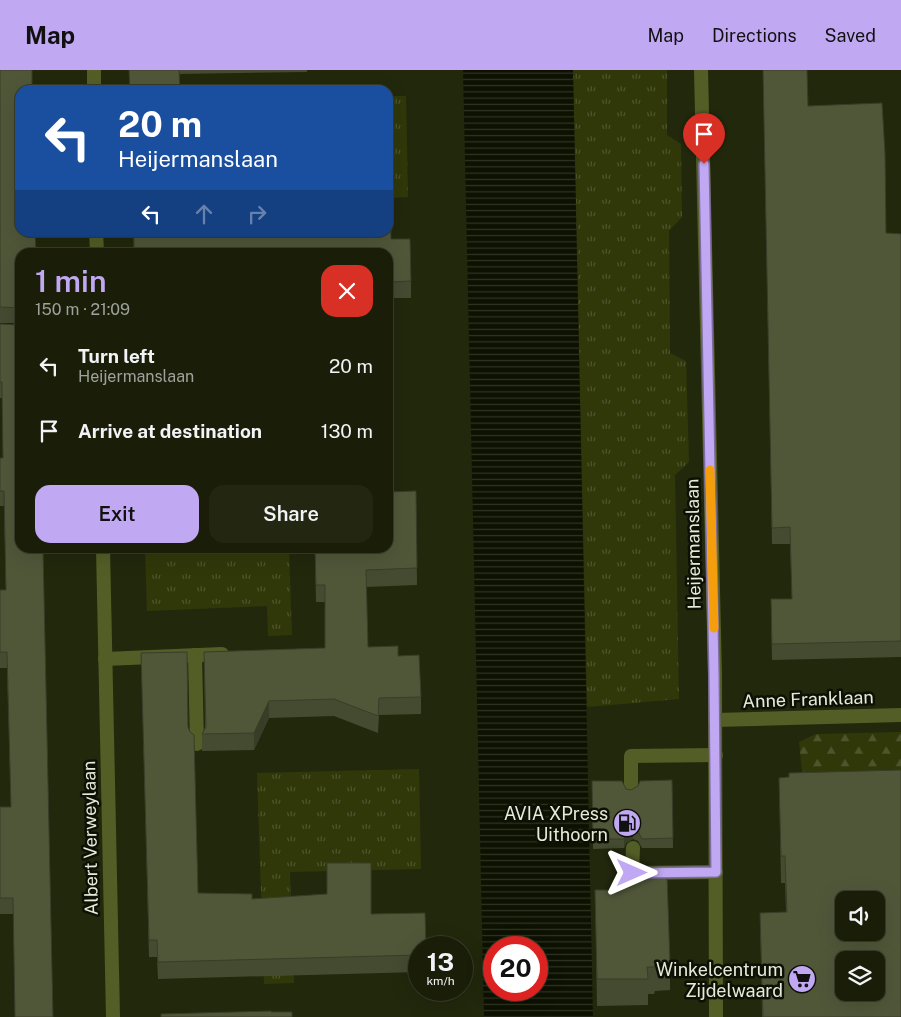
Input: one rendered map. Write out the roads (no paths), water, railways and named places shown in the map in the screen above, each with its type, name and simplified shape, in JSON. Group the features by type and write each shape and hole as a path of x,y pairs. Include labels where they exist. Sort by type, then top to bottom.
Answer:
{"street":[{"path":"94,70 94,85"},
{"name":"Heijermanslaan","path":"701,70 716,755 716,1017"},
{"name":"Albert Verweylaan","path":"102,553 113,1017"},
{"path":"105,658 235,654"},
{"path":"195,655 197,744"},
{"name":"Anne Franklaan","path":"715,720 901,714"},
{"path":"631,791 631,756 716,755"},
{"path":"633,848 632,873 716,872"}],"place":[{"name":"AVIA XPress Uithoorn","path":"627,823"},
{"name":"Winkelcentrum Zijdelwaard","path":"802,979"}]}
